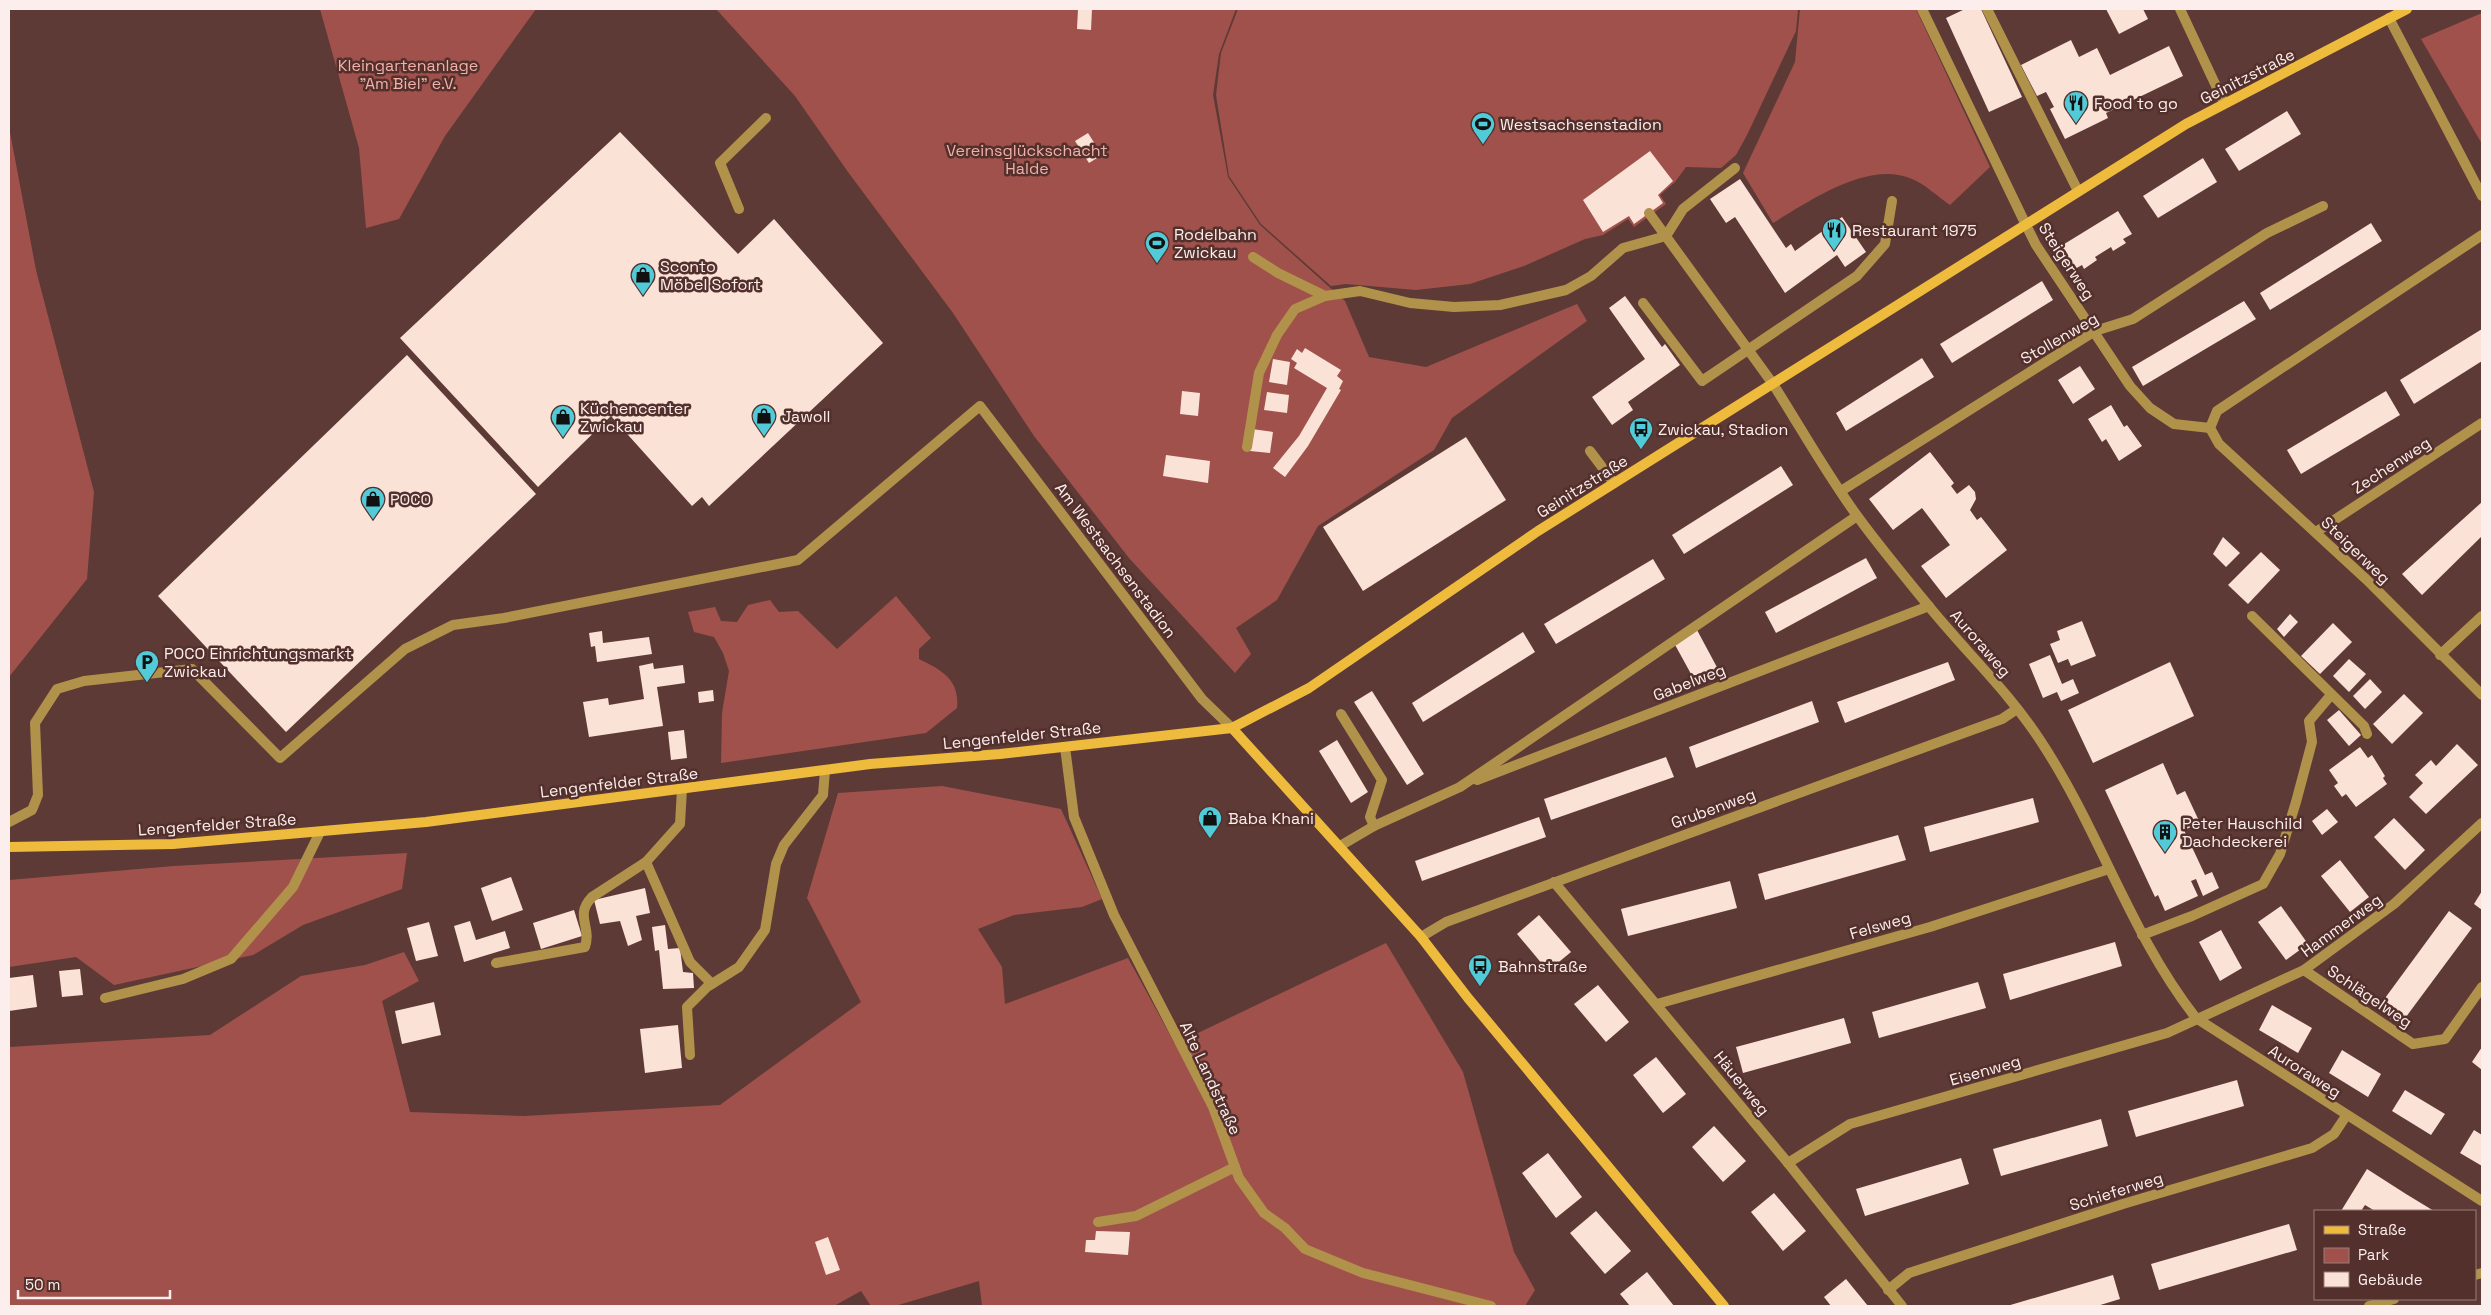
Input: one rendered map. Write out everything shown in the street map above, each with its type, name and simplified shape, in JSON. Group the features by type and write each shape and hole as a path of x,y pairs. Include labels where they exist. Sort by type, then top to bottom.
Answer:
{"main road":[{"name":"Geinitzstraße","path":"1232,728 1309,688 1412,615 1614,482 1773,384 2025,223 2224,103 2316,58 2407,9"},
{"name":"Lengenfelder Straße","path":"9,846 173,844 426,822 825,770 1065,747 1232,728"},
{"path":"1232,728 1421,937 1468,998 1724,1306"}],"street":[{"path":"1922,9 2025,223"},
{"path":"1987,9 2078,191"},
{"path":"2180,9 2224,103"},
{"path":"2389,18 2482,196"},
{"path":"739,209 720,163 766,118"},
{"path":"1247,447 1259,373 1277,334 1296,309 1325,296 1360,291 1410,303 1454,308 1500,305 1566,290 1591,276 1624,248 1666,236 1683,209 1735,168"},
{"path":"1643,302 1702,381 1857,276 1885,244 1892,201"},
{"name":"Stollenweg","path":"1841,491 2095,331 2133,319 2267,233 2323,206"},
{"name":"Auroraweg","path":"1649,213 1749,348 1857,516 1929,606 1990,674 2039,738 2068,785 2142,935 2174,991 2196,1018 2346,1116 2482,1201"},
{"name":"Steigerweg","path":"2025,223 2036,245 2130,386 2150,408 2174,424 2210,428 2219,444 2316,532 2482,695"},
{"path":"2210,428 2218,412 2482,235"},
{"path":"1253,257 1278,273 1325,296"},
{"name":"Am Westsachsenstadion","path":"9,822 32,810 38,795 35,723 57,690 84,681 192,669 280,758 405,649 453,624 504,618 798,560 980,406 1202,699 1232,728"},
{"name":"Zechenweg","path":"2316,532 2482,423"},
{"path":"1590,451 1614,482"},
{"name":"Gabelweg","path":"1460,786 1857,516"},
{"name":"Gabelweg","path":"1340,846 1374,826 1460,786 1929,606"},
{"path":"2252,616 2364,726 2367,734"},
{"path":"2440,655 2482,616"},
{"path":"2142,935 2192,916 2263,884 2280,854 2296,802 2312,742 2309,721 2331,695"},
{"name":"Grubenweg","path":"1421,937 1446,922 2002,719 2017,709"},
{"path":"1342,714 1382,780 1370,817 1374,826"},
{"name":"Alte Landstraße","path":"1065,747 1074,817 1114,915 1212,1107 1239,1178 1264,1213 1285,1228 1305,1249 1363,1273 1490,1306"},
{"path":"690,1055 687,1007 712,984 739,967 765,930 776,864 784,845 823,795 825,770"},
{"path":"496,963 585,947 589,936 582,916 585,904 592,897 646,862 680,824 682,789"},
{"name":"Hammerweg","path":"2196,1018 2304,970 2394,904 2482,823"},
{"path":"106,998 183,979 231,959 293,887 320,832"},
{"path":"646,862 690,962 712,984"},
{"name":"Felsweg","path":"1657,1004 1930,927 2109,868"},
{"name":"Häuerweg","path":"1554,882 1788,1163 1902,1306"},
{"name":"Schlägelweg","path":"2304,970 2413,1044 2446,1039 2482,987"},
{"name":"Eisenweg","path":"1788,1163 1850,1124 2167,1033 2196,1018"},
{"name":"Schieferweg","path":"1888,1290 1909,1274 1918,1270 2123,1204 2312,1148 2334,1134 2346,1116"},
{"path":"1098,1222 1136,1216 1235,1168"},
{"path":"2369,1306 2390,1300"}],"green space":[{"name":"Kleingartenanlage \"Am Biel\" e.V.","path":"320,9 536,9 445,136 399,219 366,228 359,148"},
{"name":"Vereinsglückschacht Halde","path":"716,9 1236,9 1219,54 1213,95 1228,177 1260,225 1345,301 1369,357 1426,367 1577,304 1587,321 1452,418 1434,450 1318,526 1277,600 1236,628 1251,654 1235,673 1129,558 1034,436 953,313 848,172 795,96"},
{"name":"Westsachsenstadion","path":"1238,9 1798,9 1796,31 1747,135 1736,155 1721,168 1686,167 1675,182 1660,195 1666,204 1634,227 1628,219 1603,235 1585,239 1524,266 1470,284 1416,290 1346,284 1331,286 1261,224 1229,176 1216,95 1221,53"},
{"path":"1800,9 1916,9 1990,167 1950,205 1917,181 1895,175 1877,175 1858,179 1822,194 1773,223 1743,173 1795,62"},
{"path":"2482,13 2482,144 2421,39"},
{"path":"9,127 36,270 94,492 87,579 9,677"},
{"path":"896,596 931,638 919,649 919,659 935,667 952,683 957,698 957,708 926,733 721,763 722,713 729,671 723,653 714,637 694,632 688,612 715,607 721,621 737,622 748,605 770,600 779,612 798,611 837,649"},
{"path":"942,786 1061,809 1102,899 1082,907 1014,915 978,929 1002,967 1005,1004 1128,958 1175,1044 1386,943 1463,1072 1514,1252 1535,1290 1525,1306 982,1306 979,1281 895,1306 871,1306 861,1291 834,1306 9,1306 9,1047 210,1035 301,976 365,965 404,952 419,981 382,1001 410,1112 524,1116 720,1105 861,1002 807,898 838,793"},
{"path":"407,853 402,889 303,925 253,955 114,985 76,957 9,967 9,880 174,866"}],"building":[{"path":"1078,9 1092,9 1091,30 1077,29"},
{"path":"1965,9 1981,9 2022,97 1989,112 1946,18"},
{"path":"2106,9 2143,9 2148,19 2119,34"},
{"path":"2071,40 2079,57 2097,48 2110,75 2169,46 2183,76 2106,113 2108,118 2065,139 2050,109 2054,107 2046,92 2037,96 2021,65"},
{"path":"2287,111 2301,134 2239,171 2225,149"},
{"name":"Sconto Möbel Sofort","path":"620,132 738,254 774,219 883,343 709,506 702,497 692,506 611,416 538,487 400,338"},
{"path":"1088,133 1102,155 1089,163 1075,141"},
{"path":"1650,151 1673,181 1658,195 1663,203 1634,224 1629,216 1603,232 1583,200"},
{"path":"2203,158 2217,182 2158,218 2143,196"},
{"path":"1740,179 1786,248 1791,244 1795,251 1842,217 1866,252 1845,267 1837,255 1785,293 1735,217 1726,223 1710,199"},
{"path":"2118,211 2132,234 2123,239 2126,243 2113,251 2111,247 2095,257 2097,260 2084,269 2082,265 2075,269 2061,246"},
{"path":"2371,223 2382,241 2270,310 2260,293"},
{"path":"2042,281 2053,300 1952,363 1940,344"},
{"path":"1625,296 1662,347 1665,344 1680,365 1628,402 1633,410 1612,425 1592,397 1645,359 1609,308"},
{"path":"2244,301 2256,319 2143,386 2132,367"},
{"path":"2482,329 2482,361 2414,404 2400,380"},
{"path":"1305,348 1341,370 1337,376 1343,381 1339,389 1341,390 1308,446 1285,477 1273,468 1299,436 1327,388 1294,368 1297,363 1291,359 1297,349 1302,353"},
{"name":"POCO","path":"407,355 536,494 286,732 158,596"},
{"path":"1922,358 1934,377 1846,431 1836,413"},
{"path":"1273,359 1290,362 1287,385 1269,382"},
{"path":"2080,366 2095,389 2073,404 2058,380"},
{"path":"1182,391 1200,393 1198,416 1180,414"},
{"path":"2386,391 2400,415 2301,474 2287,450"},
{"path":"1267,392 1289,395 1287,413 1264,410"},
{"path":"2111,405 2124,427 2127,425 2142,446 2119,461 2106,439 2102,442 2088,419"},
{"path":"1252,429 1273,432 1270,453 1250,451"},
{"path":"1466,437 1506,500 1363,591 1323,527"},
{"path":"1930,452 1954,483 1951,486 1957,494 1969,485 1975,492 1976,499 1970,510 1977,520 1981,517 2007,550 1946,598 1921,566 1950,545 1922,508 1893,530 1869,499"},
{"path":"1166,455 1210,461 1208,483 1163,476"},
{"path":"1781,466 1793,485 1684,554 1672,535"},
{"path":"2482,502 2482,536 2422,595 2402,574"},
{"path":"2223,537 2240,553 2226,567 2213,554"},
{"path":"2261,552 2280,570 2248,604 2228,585"},
{"path":"1866,558 1877,578 1776,633 1765,612"},
{"path":"1653,559 1665,579 1556,644 1544,624"},
{"path":"2290,614 2298,622 2284,637 2277,629"},
{"path":"2082,621 2096,656 2071,666 2068,659 2058,663 2050,644 2060,640 2057,631"},
{"path":"2333,623 2352,642 2320,674 2301,656"},
{"path":"1697,630 1719,671 1696,683 1674,643"},
{"path":"602,631 603,643 649,637 652,654 597,662 595,646 591,647 589,633"},
{"path":"1523,632 1535,652 1423,722 1412,703"},
{"path":"2050,655 2062,684 2073,679 2079,693 2061,701 2057,692 2043,698 2029,664"},
{"path":"2349,659 2366,674 2349,692 2333,676"},
{"path":"1948,662 1955,680 1845,723 1837,702"},
{"path":"2170,662 2194,716 2093,763 2068,710"},
{"path":"653,663 654,669 683,665 685,683 657,687 663,726 589,737 583,702 608,698 609,705 644,699 639,666"},
{"path":"2370,679 2382,692 2365,709 2353,696"},
{"path":"713,690 714,701 699,703 698,692"},
{"path":"1372,691 1424,774 1407,785 1354,702"},
{"path":"2404,694 2423,713 2392,744 2373,724"},
{"path":"1812,701 1819,722 1696,768 1689,747"},
{"path":"2339,710 2361,735 2349,746 2327,720"},
{"path":"684,730 687,758 671,760 668,732"},
{"path":"1337,740 1368,792 1351,803 1319,751"},
{"path":"2457,744 2478,765 2426,814 2409,797 2423,783 2415,775 2431,760 2436,766"},
{"path":"2360,747 2368,758 2372,755 2385,776 2383,778 2387,784 2356,807 2346,794 2342,797 2334,786 2338,783 2329,770"},
{"path":"1666,757 1674,777 1551,820 1544,799"},
{"name":"Peter Hauschild Dachdeckerei","path":"2163,763 2177,795 2185,791 2200,823 2184,830 2205,875 2212,872 2219,888 2203,896 2196,879 2191,881 2198,896 2165,911 2158,895 2155,897 2105,790"},
{"path":"2033,798 2039,822 1930,852 1924,827"},
{"path":"2327,809 2338,822 2322,835 2312,821"},
{"path":"1539,817 1546,837 1422,881 1415,861"},
{"path":"2394,818 2425,850 2405,870 2374,837"},
{"path":"1898,835 1906,860 1765,900 1758,874"},
{"path":"2340,860 2369,897 2350,912 2321,876"},
{"path":"511,877 523,910 492,921 481,888"},
{"path":"1730,881 1737,908 1628,936 1621,909"},
{"path":"645,888 650,913 636,916 642,940 628,946 620,921 600,924 594,900"},
{"path":"2482,891 2482,910 2474,904"},
{"path":"2281,906 2308,944 2286,960 2258,922"},
{"path":"574,910 582,936 541,949 533,923"},
{"path":"2449,911 2472,928 2400,1025 2377,1009"},
{"path":"1539,915 1571,952 1548,971 1517,934"},
{"path":"470,921 476,940 505,931 510,948 464,962 454,926"},
{"path":"429,922 438,956 416,961 407,928"},
{"path":"665,925 668,949 680,948 683,972 693,973 694,988 663,989 659,950 655,951 652,927"},
{"path":"2221,930 2242,968 2220,981 2199,942"},
{"path":"2115,942 2122,966 2010,1000 2003,974"},
{"path":"80,969 83,995 62,997 59,971"},
{"path":"33,975 37,1007 9,1011 9,978"},
{"path":"1978,982 1986,1008 1879,1038 1872,1012"},
{"path":"1598,985 1629,1022 1606,1042 1574,1004"},
{"path":"434,1002 441,1035 402,1044 395,1011"},
{"path":"2272,1005 2312,1028 2298,1053 2259,1030"},
{"path":"1844,1018 1851,1043 1743,1073 1736,1047"},
{"path":"678,1025 682,1068 645,1073 640,1029"},
{"path":"2482,1047 2482,1070 2472,1062"},
{"path":"2342,1050 2381,1074 2368,1097 2329,1073"},
{"path":"1656,1057 1686,1094 1663,1113 1633,1075"},
{"path":"2237,1080 2244,1106 2136,1137 2128,1111"},
{"path":"2405,1090 2445,1114 2431,1135 2392,1111"},
{"path":"2101,1119 2108,1146 2001,1176 1993,1149"},
{"path":"1714,1126 1746,1161 1723,1182 1692,1147"},
{"path":"2474,1130 2482,1135 2482,1166 2460,1153"},
{"path":"1548,1153 1582,1197 1556,1218 1522,1173"},
{"path":"1961,1158 1969,1184 1865,1216 1856,1189"},
{"path":"2367,1169 2432,1210 2373,1210 2365,1205 2362,1210 2342,1210"},
{"path":"1774,1193 1806,1231 1783,1251 1751,1212"},
{"path":"1596,1211 1631,1251 1605,1274 1570,1233"},
{"path":"2289,1224 2297,1250 2159,1290 2151,1264"},
{"path":"1096,1231 1130,1232 1128,1255 1085,1252 1086,1240 1095,1240"},
{"path":"828,1237 840,1270 826,1275 815,1242"},
{"path":"1647,1272 1674,1306 1630,1306 1620,1294"},
{"path":"2113,1275 2120,1299 2097,1306 2007,1306"},
{"path":"1846,1279 1868,1306 1831,1306 1824,1297"}],"place":[{"name":"Food to go","path":"2076,124"},
{"name":"Westsachsenstadion","path":"1483,145"},
{"name":"Restaurant 1975","path":"1834,251"},
{"name":"Rodelbahn Zwickau","path":"1157,264"},
{"name":"Sconto Möbel Sofort","path":"643,296"},
{"name":"Jawoll","path":"764,437"},
{"name":"Küchencenter Zwickau","path":"563,438"},
{"name":"Zwickau, Stadion","path":"1641,450"},
{"name":"POCO","path":"373,520"},
{"name":"POCO Einrichtungsmarkt Zwickau","path":"147,683"},
{"name":"Baba Khani","path":"1210,839"},
{"name":"Peter Hauschild Dachdeckerei","path":"2165,853"},
{"name":"Bahnstraße","path":"1480,987"}]}
